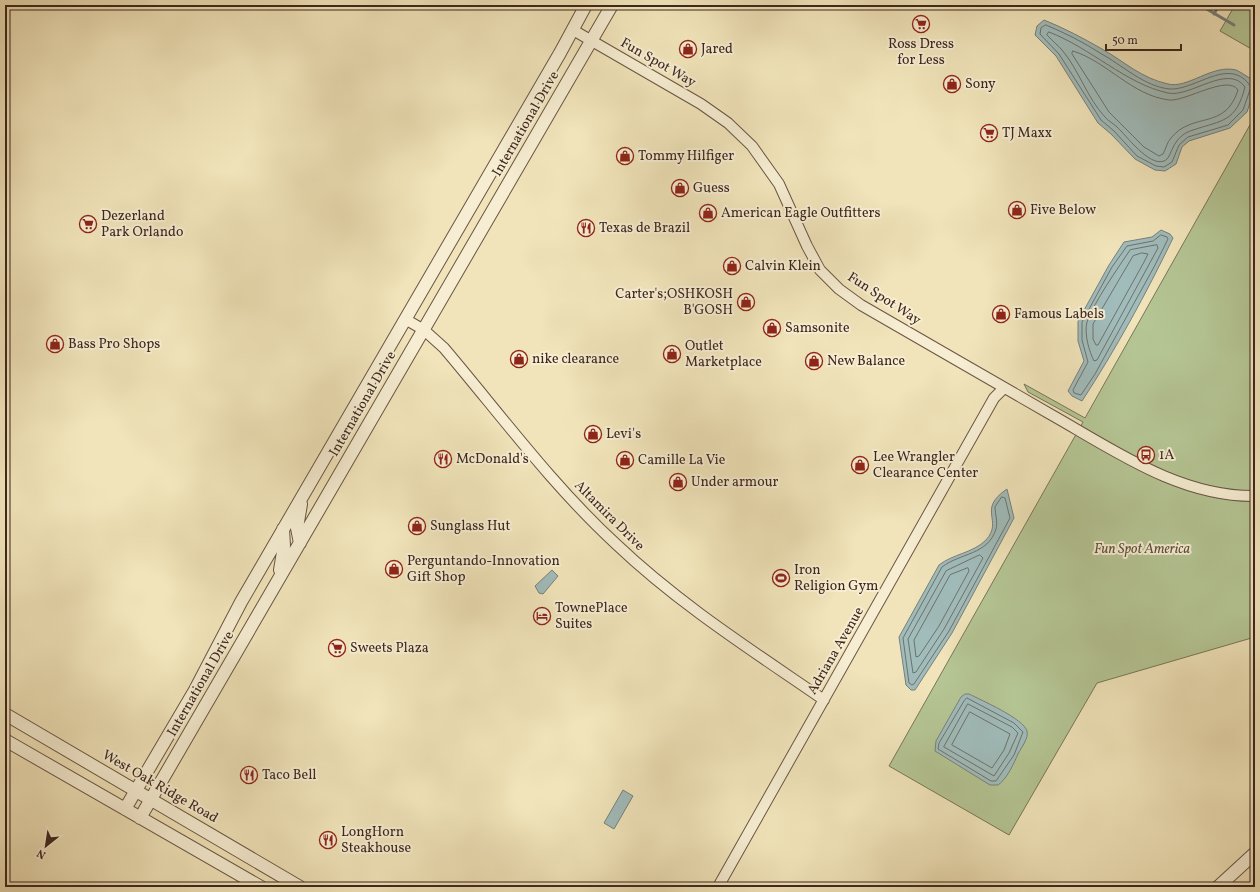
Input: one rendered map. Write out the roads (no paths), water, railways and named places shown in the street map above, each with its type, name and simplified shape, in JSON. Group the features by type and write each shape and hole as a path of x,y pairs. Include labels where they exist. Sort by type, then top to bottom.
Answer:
{"street":[{"name":"International Drive","path":"125,809 195,690 241,602 573,30 586,5"},
{"name":"International Drive","path":"140,818 612,5"},
{"name":"Fun Spot Way","path":"573,30 701,104 733,127 752,146 779,184 807,246 820,270 839,289 861,305 1004,388 1160,475 1205,490 1224,494 1255,496"},
{"name":"Altamira Drive","path":"405,320 424,330 444,348 553,479 616,544 646,571 709,621 824,700"},
{"name":"Adriana Avenue","path":"718,887 994,398 1004,388"},
{"path":"300,543 297,528 304,493"},
{"path":"276,583 283,558 283,529"},
{"name":"West Oak Ridge Road","path":"5,714 300,887"},
{"path":"5,740 261,887"},
{"path":"1218,887 1255,853"}],"water":[{"path":"1044,20 1088,41 1141,74 1168,84 1176,85 1184,83 1218,70 1236,70 1252,79 1255,88 1247,112 1230,128 1189,141 1182,147 1176,164 1165,171 1155,170 1135,159 1098,123 1056,56 1035,35 1037,26"},
{"path":"1161,230 1170,234 1173,238 1130,321 1082,401 1072,396 1068,391 1084,361 1078,341 1078,321 1109,265 1124,242 1152,237"},
{"path":"1007,489 1014,518 952,633 915,690 911,690 906,685 899,637 939,565 950,558 975,548 986,540 993,527 991,509 993,503 998,496"},
{"path":"552,570 558,576 543,594 539,593 535,586"},
{"path":"965,694 969,694 992,705 1018,721 1027,731 1026,740 1007,775 998,785 990,785 935,751 936,741 961,697"},
{"path":"623,790 633,796 614,829 604,823"}],"waterway":[{"path":"1200,5 1234,25"},
{"path":"1214,14 1219,5"}],"place":[{"name":"Ross Dress for Less","path":"921,24"},
{"name":"Jared","path":"688,49"},
{"name":"Sony","path":"952,84"},
{"name":"TJ Maxx","path":"989,133"},
{"name":"Tommy Hilfiger","path":"625,156"},
{"name":"Guess","path":"680,188"},
{"name":"Five Below","path":"1017,210"},
{"name":"American Eagle Outfitters","path":"708,213"},
{"name":"Dezerland Park Orlando","path":"88,224"},
{"name":"Texas de Brazil","path":"586,228"},
{"name":"Calvin Klein","path":"732,266"},
{"name":"Carter's;OSHKOSH B'GOSH","path":"746,302"},
{"name":"Famous Labels","path":"1001,314"},
{"name":"Samsonite","path":"772,328"},
{"name":"Bass Pro Shops","path":"55,344"},
{"name":"Outlet Marketplace","path":"672,354"},
{"name":"nike clearance","path":"519,359"},
{"name":"New Balance","path":"814,361"},
{"name":"Levi's","path":"593,434"},
{"name":"1A","path":"1146,455"},
{"name":"McDonald's","path":"443,459"},
{"name":"Camille La Vie","path":"625,460"},
{"name":"Lee Wrangler Clearance Center","path":"860,465"},
{"name":"Under armour","path":"678,482"},
{"name":"Sunglass Hut","path":"417,526"},
{"name":"Perguntando-Innovation Gift Shop","path":"394,569"},
{"name":"Iron Religion Gym","path":"781,578"},
{"name":"TownePlace Suites","path":"542,616"},
{"name":"Sweets Plaza","path":"337,648"},
{"name":"Taco Bell","path":"249,775"},
{"name":"LongHorn Steakhouse","path":"328,840"}],"park label":[{"name":"Fun Spot America","path":"1142,549"}]}
